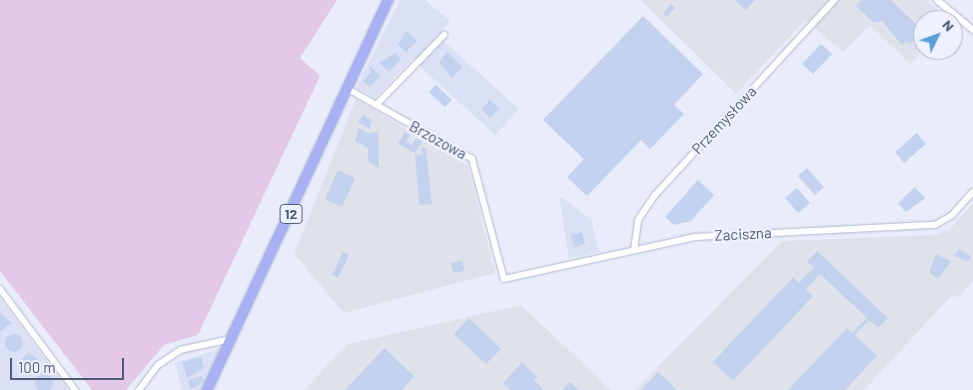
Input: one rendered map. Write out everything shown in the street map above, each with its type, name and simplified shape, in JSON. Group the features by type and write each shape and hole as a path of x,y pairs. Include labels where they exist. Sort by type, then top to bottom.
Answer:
{"main road":[{"name":"12","path":"207,390 388,0"}],"street":[{"name":"Przemysłowa","path":"634,250 638,220 654,195 834,0"},
{"path":"936,0 973,30"},
{"path":"376,105 444,35"},
{"name":"Brzozowa","path":"348,89 472,159 504,279"},
{"name":"Zaciszna","path":"504,279 695,237 935,225 952,216 973,192"},
{"path":"0,289 75,390"},
{"path":"139,390 158,365 180,350 232,339"}],"shaded area":[{"path":"0,0 337,0 300,58 320,76 198,335 164,345 126,390 92,390 0,271"},
{"path":"400,0 425,0 450,21 438,36 519,109 495,135 412,59 375,98 356,88"},
{"path":"641,0 925,0 938,10 913,10 914,60 910,64 870,25 843,52 805,20 736,94"},
{"path":"356,99 468,166 495,273 344,313 294,254"},
{"path":"559,196 591,219 599,252 569,258"},
{"path":"973,203 973,281 957,298 953,294 864,390 635,390 782,241 937,235 950,229"},
{"path":"0,298 68,390 0,390"},
{"path":"521,305 611,390 304,390 348,344"},
{"path":"222,348 201,390 182,390 175,363"}],"building":[{"path":"734,0 755,0 746,10"},
{"path":"861,0 891,0 913,21 913,41 910,44 906,41 902,45 882,21 874,23 856,6"},
{"path":"671,4 675,8 667,17 663,13"},
{"path":"643,16 703,74 674,105 684,114 650,149 641,140 587,196 567,177 584,159 543,120"},
{"path":"406,31 417,41 406,52 398,45"},
{"path":"821,44 832,54 813,74 802,64"},
{"path":"447,52 463,67 452,78 439,62"},
{"path":"395,53 401,59 389,72 379,63"},
{"path":"368,64 380,76 370,87 363,81 371,72"},
{"path":"436,85 452,100 445,107 429,92"},
{"path":"490,100 499,109 490,118 481,109"},
{"path":"363,115 372,120 370,129 358,123"},
{"path":"359,128 370,134 378,131 379,168 368,161 368,148 355,141"},
{"path":"405,132 410,135 406,141 412,145 416,138 422,142 415,153 398,144"},
{"path":"917,133 926,144 904,163 895,152"},
{"path":"421,148 426,148 432,204 419,205 415,155 423,154"},
{"path":"807,168 824,187 815,195 798,176"},
{"path":"338,170 355,178 342,207 325,199"},
{"path":"698,180 714,195 691,221 674,225 665,217"},
{"path":"915,187 925,198 906,212 898,203"},
{"path":"797,188 810,203 798,213 785,198"},
{"path":"582,232 585,244 575,247 570,235"},
{"path":"958,249 971,256 968,262 955,256"},
{"path":"817,251 888,318 878,328 869,320 855,335 877,356 845,390 788,390 847,328 852,333 867,318 820,274 806,289 813,296 733,381 713,362 793,277 799,283 814,267 807,262"},
{"path":"343,252 349,255 338,278 332,275"},
{"path":"936,254 951,261 938,279 929,272"},
{"path":"462,261 465,271 453,273 451,263"},
{"path":"0,312 11,323 0,332"},
{"path":"469,318 501,349 486,364 454,334"},
{"path":"14,334 20,337 23,343 20,349 14,352 8,349 5,343 8,337"},
{"path":"384,348 414,376 402,390 345,390"},
{"path":"29,352 41,363 30,375 18,363"},
{"path":"201,357 204,368 187,378 182,362"},
{"path":"522,362 537,377 534,380 544,390 511,390 503,383"},
{"path":"658,372 677,390 641,390"},
{"path":"44,374 50,377 53,383 50,389 44,392 38,389 35,383 38,377"},
{"path":"202,376 204,382 190,389 188,380"},
{"path":"570,382 579,390 562,390"}]}
